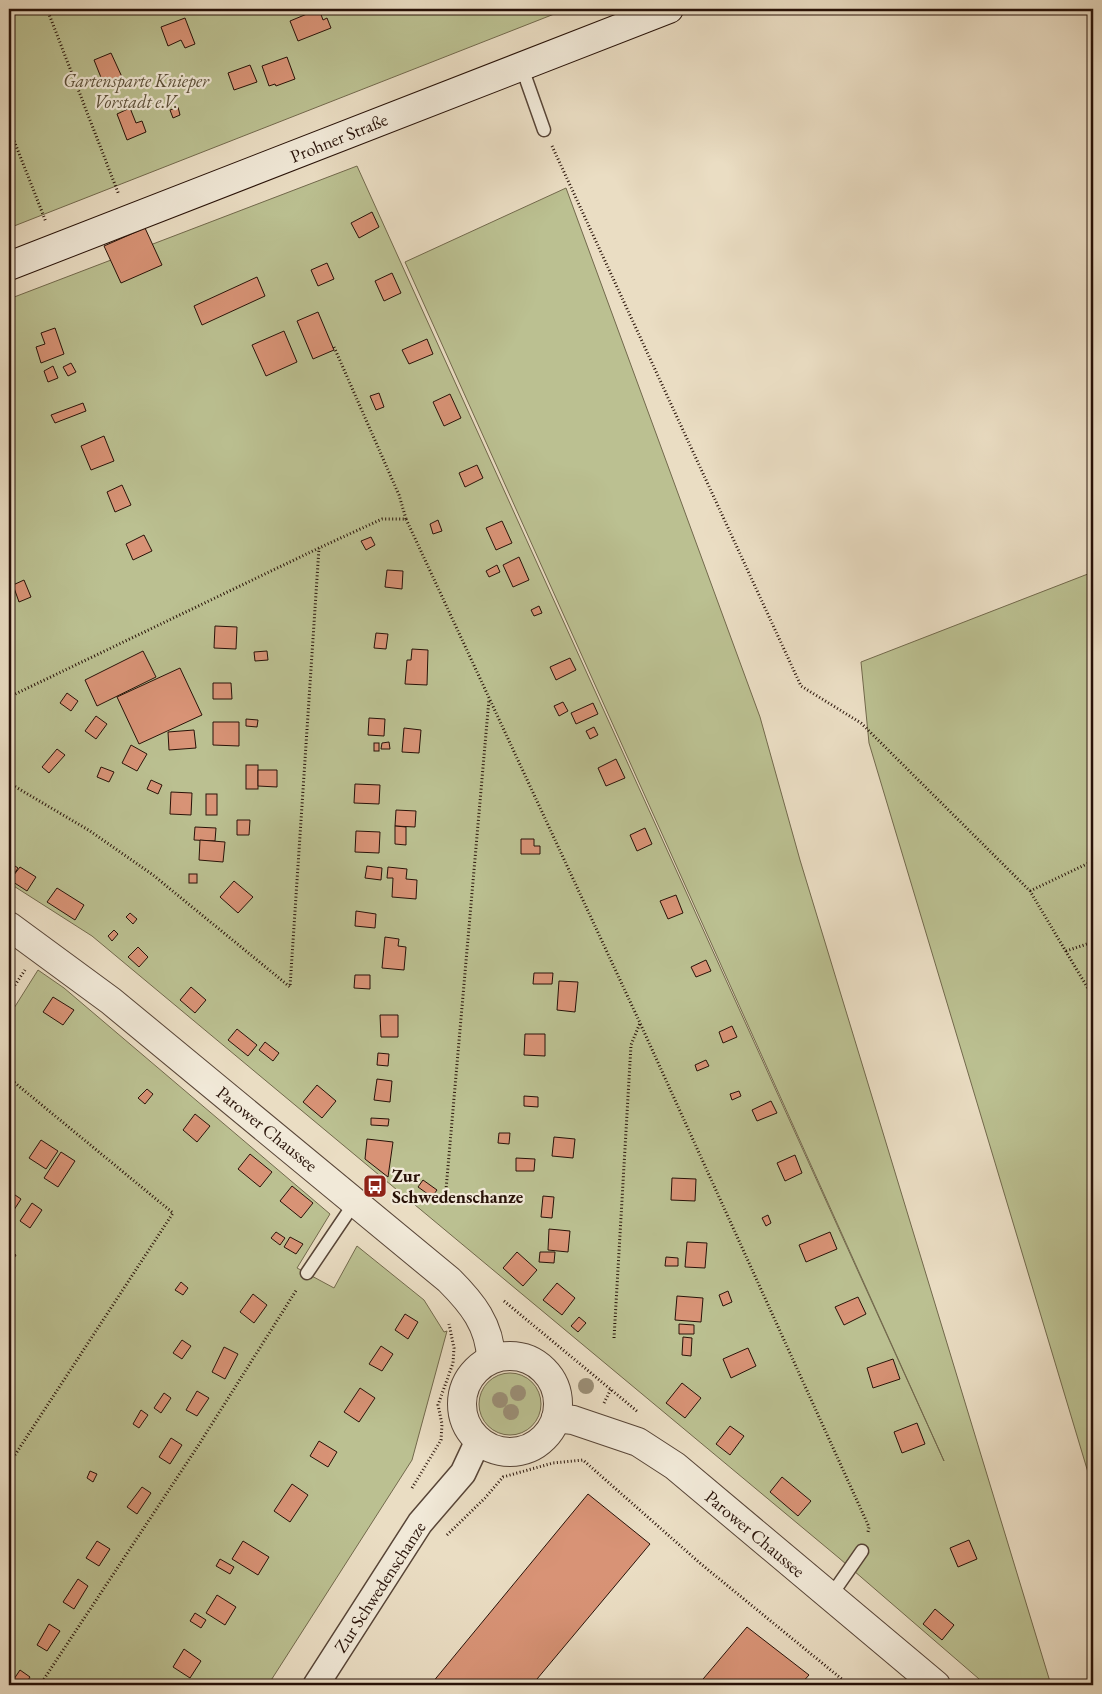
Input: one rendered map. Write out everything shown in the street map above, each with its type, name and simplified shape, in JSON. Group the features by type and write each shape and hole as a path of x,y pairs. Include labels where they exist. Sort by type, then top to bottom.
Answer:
{"street":[{"name":"Prohner Straße","path":"9,266 236,179 521,65 669,9"},
{"name":"Parower Chaussee","path":"9,926 111,1001 449,1280 469,1299 483,1322 491,1344 492,1359"},
{"path":"514,1356 536,1363 547,1374 555,1387 558,1403 556,1418 549,1432 537,1443 523,1450 507,1452 492,1449 478,1441 468,1428 462,1413 462,1396 467,1380 477,1368 492,1359 514,1356"},
{"name":"Parower Chaussee","path":"556,1418 573,1420 638,1442 675,1466 936,1685"},
{"name":"Zur Schwedenschanze","path":"316,1685 420,1523 463,1474 478,1441"}],"lane":[{"path":"521,65 544,130"},
{"path":"307,1273 355,1202"},
{"path":"830,1597 862,1551"}],"path":[{"path":"47,9 119,195"},
{"path":"9,128 39,202 54,248"},
{"path":"544,130 801,686 861,723 1030,891 1093,997"},
{"path":"334,347 399,496 406,519 640,1024 869,1528 862,1551"},
{"path":"9,697 382,519 406,519"},
{"path":"9,783 90,831 153,875 290,987 319,548"},
{"path":"446,1201 489,699"},
{"path":"1030,891 1093,861"},
{"path":"1066,951 1093,942"},
{"path":"614,1338 631,1045 640,1024"},
{"path":"9,1078 173,1213 9,1464"},
{"path":"40,1685 198,1446 307,1273"},
{"path":"508,1305 612,1390"},
{"path":"433,1456 441,1440 442,1424 438,1405 453,1363 450,1329"},
{"path":"485,1498 503,1477 553,1463 583,1460 700,1564 849,1685"}],"green space":[{"name":"Gartensparte Knieper Vorstadt e.V.","path":"9,9 567,9 9,228"},
{"path":"357,166 944,1461 405,262 566,188 760,717 800,860 1051,1685 986,1685 839,1558 92,936 9,883 9,299"},
{"path":"1093,572 1093,1489 869,743 861,662"},
{"path":"38,970 64,988 330,1214 297,1268 334,1288 357,1246 424,1300 444,1332 447,1331 412,1460 268,1685 9,1685 9,1016"},
{"path":"510,1373 522,1375 532,1382 539,1392 541,1404 539,1416 532,1426 522,1433 510,1435 498,1433 488,1426 481,1416 479,1404 481,1392 488,1382 498,1375"}],"building":[{"path":"319,9 323,20 327,18 331,28 298,41 290,21"},
{"path":"185,18 195,44 185,48 181,40 168,46 161,27"},
{"path":"111,53 122,77 104,85 94,60"},
{"path":"287,57 295,79 276,86 275,84 269,86 262,66"},
{"path":"250,65 257,82 234,90 228,73"},
{"path":"178,107 180,115 173,118 170,110"},
{"path":"130,108 136,123 142,121 146,132 127,140 117,114"},
{"path":"372,212 379,227 359,238 351,223"},
{"path":"145,228 162,265 121,283 104,246"},
{"path":"327,263 334,279 318,286 311,270"},
{"path":"392,273 401,293 384,301 375,281"},
{"path":"257,277 265,296 202,325 194,306"},
{"path":"318,312 334,350 313,359 297,321"},
{"path":"55,328 64,354 41,363 36,347 45,344 41,333"},
{"path":"284,331 297,362 266,376 252,345"},
{"path":"427,339 433,354 409,364 402,350"},
{"path":"71,363 76,372 68,376 63,367"},
{"path":"53,366 58,378 48,382 44,371"},
{"path":"379,393 384,407 376,410 370,396"},
{"path":"450,394 461,418 444,426 433,402"},
{"path":"83,403 86,411 55,423 51,415"},
{"path":"104,436 114,461 91,470 81,446"},
{"path":"477,465 483,478 465,487 459,473"},
{"path":"122,485 131,505 115,512 107,492"},
{"path":"438,520 442,531 433,534 430,524"},
{"path":"502,521 512,543 496,550 486,528"},
{"path":"144,535 152,551 133,560 126,544"},
{"path":"371,537 375,545 366,550 361,541"},
{"path":"519,557 529,580 513,587 503,565"},
{"path":"497,565 500,572 489,577 486,571"},
{"path":"387,570 403,571 402,589 385,587"},
{"path":"24,580 31,597 19,602 13,585"},
{"path":"539,606 542,613 534,616 531,610"},
{"path":"215,626 237,627 236,649 214,648"},
{"path":"376,633 388,634 386,649 374,648"},
{"path":"412,649 428,650 427,685 405,684 407,660 411,660"},
{"path":"143,651 156,677 97,706 85,680"},
{"path":"267,651 268,660 255,661 254,652"},
{"path":"570,658 576,670 556,680 550,667"},
{"path":"180,668 202,715 139,744 117,697"},
{"path":"213,683 231,683 232,699 213,699"},
{"path":"67,693 78,701 71,711 60,703"},
{"path":"563,702 568,711 559,716 554,706"},
{"path":"593,703 598,714 576,724 571,713"},
{"path":"96,716 107,724 96,739 85,731"},
{"path":"369,718 385,719 384,736 368,735"},
{"path":"246,719 258,720 257,727 246,726"},
{"path":"213,722 239,722 239,746 213,745"},
{"path":"594,727 598,735 590,739 586,731"},
{"path":"404,728 421,730 419,753 402,752"},
{"path":"194,730 196,748 169,750 168,732"},
{"path":"389,742 390,749 381,749 382,743"},
{"path":"374,743 379,743 379,751 374,751"},
{"path":"131,745 147,754 137,771 122,763"},
{"path":"57,749 65,755 49,773 42,767"},
{"path":"616,759 625,778 606,786 598,768"},
{"path":"246,765 258,765 258,789 246,789"},
{"path":"101,767 114,772 109,782 97,777"},
{"path":"258,770 277,770 277,787 258,786"},
{"path":"151,780 162,785 158,794 147,789"},
{"path":"355,784 380,785 379,804 354,803"},
{"path":"171,792 192,793 191,815 170,814"},
{"path":"206,794 217,794 217,815 206,815"},
{"path":"396,810 416,811 415,827 395,826"},
{"path":"237,820 250,820 249,835 237,835"},
{"path":"395,826 406,827 406,845 395,844"},
{"path":"195,827 216,828 215,841 194,840"},
{"path":"645,828 652,844 637,851 630,835"},
{"path":"356,831 380,832 379,853 355,852"},
{"path":"521,839 534,839 534,846 540,846 540,854 521,854"},
{"path":"200,840 225,842 223,862 199,860"},
{"path":"9,862 18,868 11,879 9,878"},
{"path":"367,866 382,868 381,880 365,878"},
{"path":"20,867 36,877 27,891 10,880"},
{"path":"388,867 407,869 406,879 417,880 416,899 392,897 393,878 387,878"},
{"path":"189,874 197,874 197,883 189,883"},
{"path":"234,881 253,897 238,913 220,897"},
{"path":"57,888 84,905 75,920 47,902"},
{"path":"676,895 683,913 668,919 660,901"},
{"path":"356,911 376,914 375,928 355,926"},
{"path":"130,913 137,919 133,924 126,917"},
{"path":"114,930 118,934 112,941 108,936"},
{"path":"385,937 399,939 398,946 406,947 404,970 382,968"},
{"path":"138,947 148,957 139,967 128,957"},
{"path":"706,960 711,971 696,977 691,967"},
{"path":"534,973 553,973 552,984 533,984"},
{"path":"355,975 370,975 370,989 354,988"},
{"path":"559,981 578,982 575,1012 557,1010"},
{"path":"191,987 206,1000 195,1013 180,1000"},
{"path":"53,997 74,1010 63,1025 43,1012"},
{"path":"380,1015 398,1015 398,1037 381,1037"},
{"path":"732,1026 737,1037 723,1043 719,1032"},
{"path":"237,1029 257,1045 248,1056 228,1040"},
{"path":"525,1034 545,1034 545,1056 524,1055"},
{"path":"265,1042 279,1053 273,1061 259,1050"},
{"path":"378,1053 389,1054 388,1066 377,1065"},
{"path":"706,1060 709,1066 697,1071 695,1065"},
{"path":"377,1079 392,1081 390,1102 374,1100"},
{"path":"317,1085 336,1101 322,1118 303,1102"},
{"path":"147,1089 153,1094 145,1104 138,1098"},
{"path":"739,1091 741,1096 732,1100 730,1094"},
{"path":"524,1096 538,1097 538,1107 524,1106"},
{"path":"771,1101 777,1113 757,1121 752,1110"},
{"path":"195,1114 210,1126 197,1142 183,1130"},
{"path":"371,1118 389,1119 388,1126 371,1125"},
{"path":"499,1133 510,1133 509,1144 498,1143"},
{"path":"554,1137 575,1139 573,1158 552,1156"},
{"path":"367,1139 393,1142 388,1177 365,1159"},
{"path":"41,1140 58,1151 46,1169 29,1158"},
{"path":"61,1152 75,1161 58,1187 44,1178"},
{"path":"250,1154 272,1172 260,1187 238,1169"},
{"path":"795,1155 802,1173 785,1181 777,1163"},
{"path":"516,1158 535,1159 534,1171 516,1171"},
{"path":"672,1178 696,1179 695,1201 671,1200"},
{"path":"423,1180 437,1190 432,1197 418,1187"},
{"path":"292,1186 313,1203 301,1218 280,1201"},
{"path":"9,1191 21,1199 12,1213 9,1211"},
{"path":"543,1196 554,1197 552,1218 541,1217"},
{"path":"32,1203 42,1210 30,1228 20,1221"},
{"path":"768,1215 771,1223 766,1226 762,1218"},
{"path":"549,1229 570,1231 568,1252 548,1250"},
{"path":"276,1232 285,1238 280,1245 271,1238"},
{"path":"830,1232 837,1249 806,1262 799,1245"},
{"path":"290,1237 303,1244 296,1254 284,1247"},
{"path":"687,1242 707,1243 705,1268 685,1267"},
{"path":"9,1250 16,1255 9,1267"},
{"path":"517,1252 537,1270 523,1286 503,1268"},
{"path":"540,1252 555,1252 554,1263 539,1262"},
{"path":"666,1257 678,1258 678,1266 665,1266"},
{"path":"181,1282 188,1288 183,1295 175,1290"},
{"path":"557,1283 575,1298 562,1315 543,1300"},
{"path":"728,1291 732,1302 723,1306 719,1295"},
{"path":"253,1294 267,1305 254,1323 240,1312"},
{"path":"677,1296 703,1298 701,1322 675,1320"},
{"path":"858,1297 866,1314 844,1325 835,1307"},
{"path":"405,1314 418,1322 408,1339 395,1330"},
{"path":"579,1317 586,1323 578,1332 571,1326"},
{"path":"679,1324 694,1325 694,1334 679,1334"},
{"path":"683,1337 692,1338 691,1356 682,1355"},
{"path":"182,1340 191,1346 182,1359 173,1353"},
{"path":"381,1346 393,1354 382,1371 369,1364"},
{"path":"224,1347 238,1354 225,1379 212,1372"},
{"path":"748,1348 756,1366 731,1378 723,1359"},
{"path":"893,1359 900,1379 873,1388 867,1368"},
{"path":"682,1383 701,1398 685,1418 666,1403"},
{"path":"360,1388 375,1398 359,1422 344,1412"},
{"path":"197,1391 209,1398 197,1416 186,1410"},
{"path":"164,1393 171,1398 161,1413 154,1408"},
{"path":"141,1410 148,1415 139,1428 133,1424"},
{"path":"917,1423 925,1444 902,1453 894,1432"},
{"path":"730,1426 744,1436 730,1455 716,1444"},
{"path":"171,1438 182,1445 170,1464 159,1457"},
{"path":"319,1441 337,1452 328,1467 310,1456"},
{"path":"90,1471 97,1474 93,1482 87,1478"},
{"path":"782,1477 811,1501 798,1516 770,1492"},
{"path":"292,1484 308,1495 290,1522 274,1511"},
{"path":"142,1487 151,1493 137,1514 127,1507"},
{"path":"588,1494 650,1544 532,1685 435,1685 432,1683"},
{"path":"969,1540 977,1559 958,1567 950,1548"},
{"path":"97,1541 110,1549 99,1566 86,1558"},
{"path":"243,1541 269,1557 258,1575 232,1559"},
{"path":"220,1559 234,1567 230,1574 216,1566"},
{"path":"78,1579 88,1586 74,1609 63,1602"},
{"path":"217,1595 236,1607 225,1625 206,1613"},
{"path":"935,1609 954,1625 942,1640 923,1624"},
{"path":"195,1613 206,1620 201,1628 190,1621"},
{"path":"49,1624 60,1631 47,1651 37,1645"},
{"path":"747,1627 809,1675 800,1685 698,1685"},
{"path":"184,1649 201,1661 190,1678 173,1667"},
{"path":"20,1670 30,1677 25,1685 10,1685"}],"place":[{"name":"Zur Schwedenschanze","path":"375,1186"}]}
